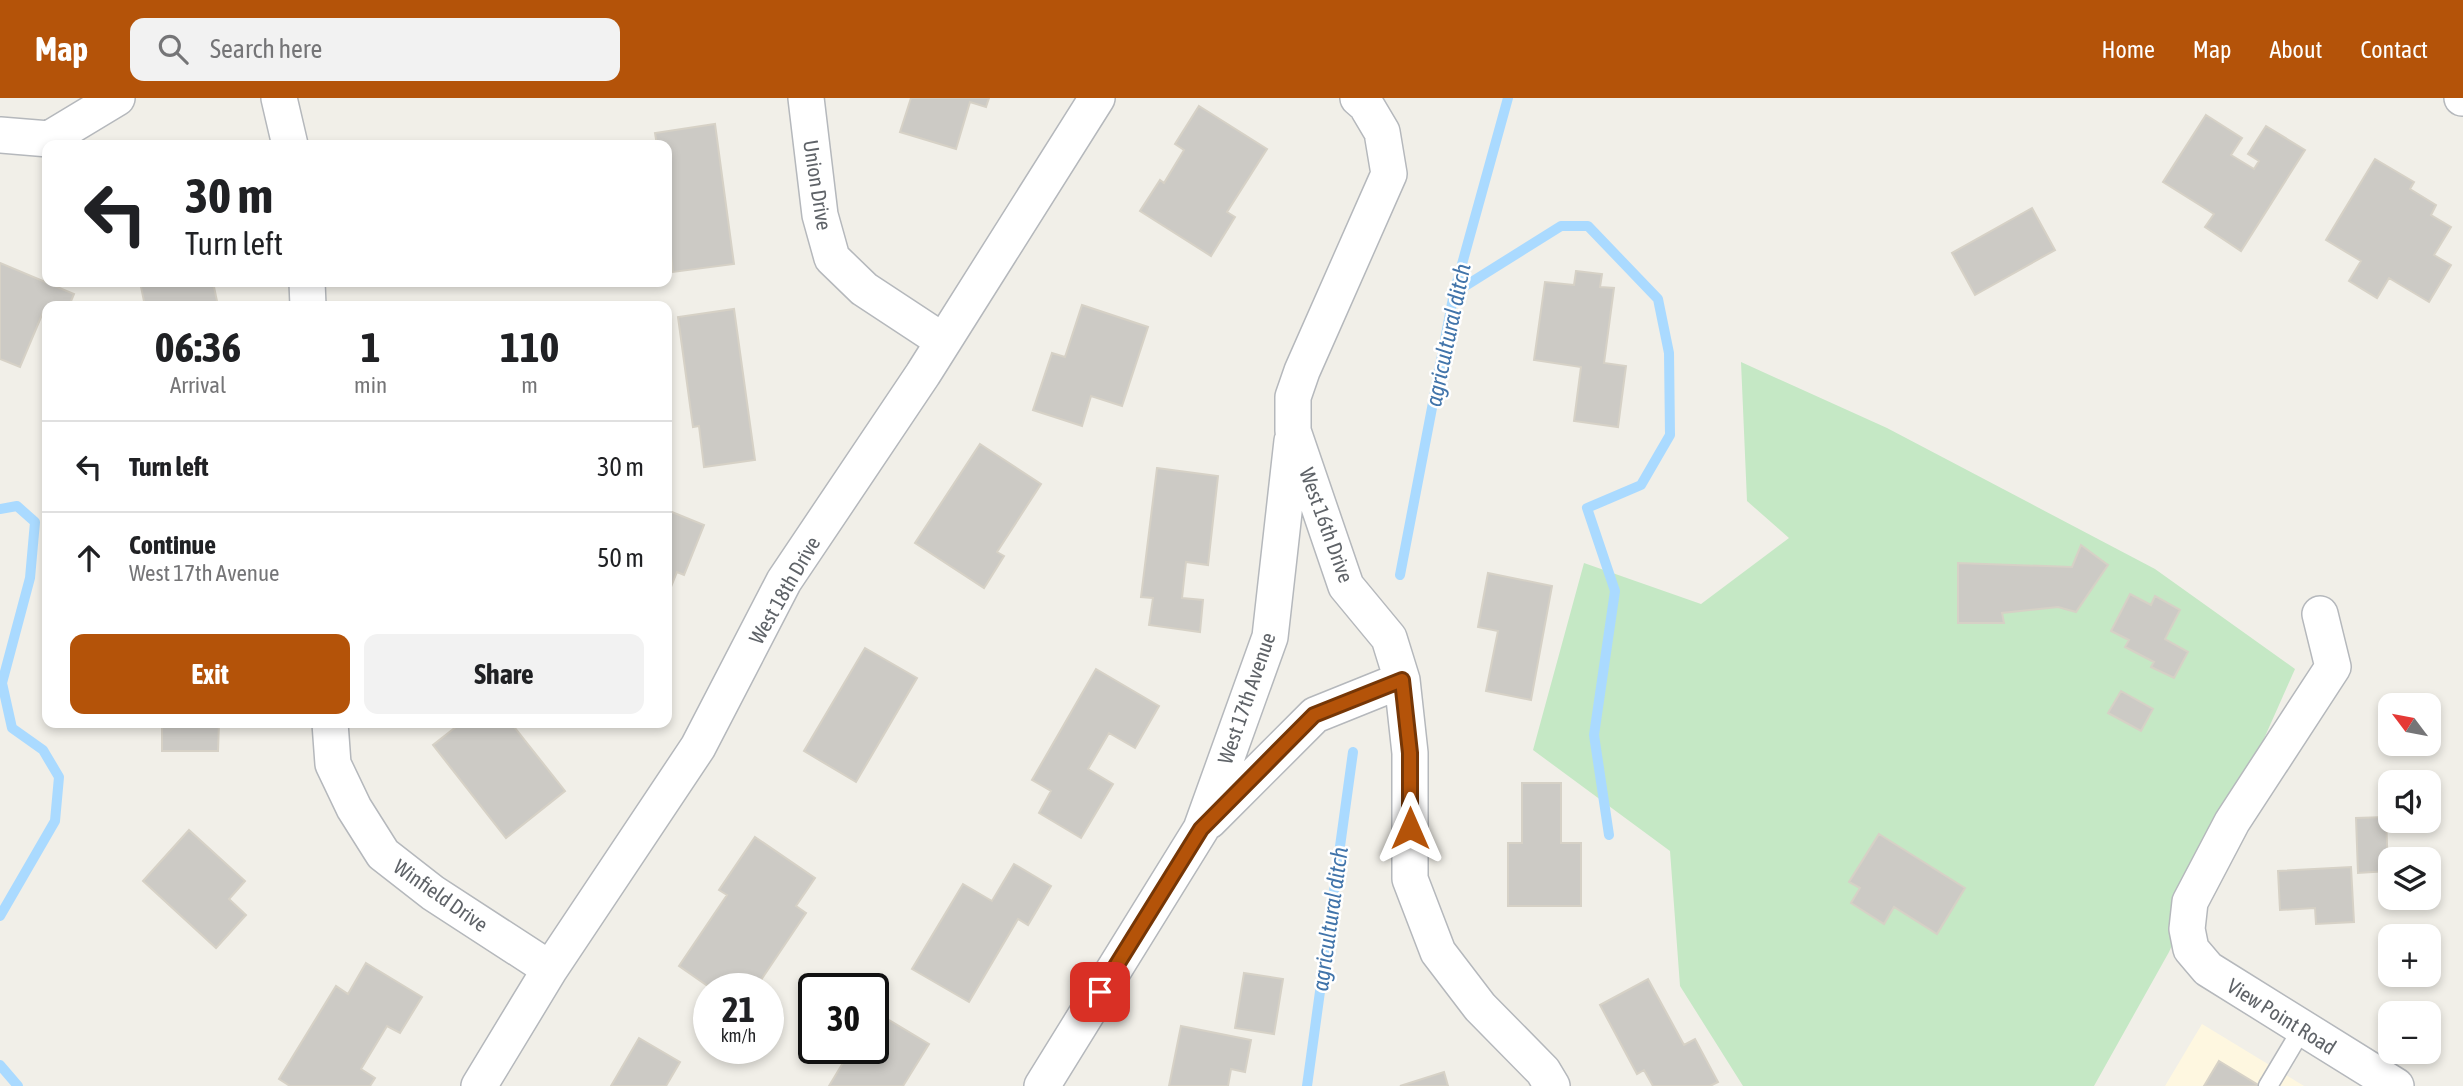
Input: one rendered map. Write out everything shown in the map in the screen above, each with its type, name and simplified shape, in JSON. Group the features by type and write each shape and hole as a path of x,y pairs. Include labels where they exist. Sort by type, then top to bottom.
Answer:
{"street":[{"path":"0,135 49,139 117,98"},
{"path":"279,98 289,140"},
{"name":"Union Drive","path":"806,98 820,215 832,258 864,289 943,341"},
{"name":"West 18th Drive","path":"479,1086 550,969 698,747 784,581 943,341 1097,98"},
{"name":"West 16th Drive","path":"1358,98 1366,105 1382,132 1389,174 1302,371 1293,397 1293,431 1346,586 1389,638 1402,680 1410,753 1410,878 1438,952 1480,1007 1543,1071 1552,1086"},
{"name":"West 17th Avenue","path":"1042,1086 1201,829 1270,637 1293,431"},
{"name":"View Point Road","path":"2320,614 2333,667 2232,822 2190,902 2187,929 2192,949 2208,970 2396,1086"},
{"path":"1201,829 1314,715 1402,680"},
{"name":"Winfield Drive","path":"330,728 333,764 354,808 383,854 433,893 550,969"}],"lane":[{"path":"2267,1086 2302,1029"}],"shaded area":[{"path":"2202,1024 2304,1086 2165,1086"}],"green space":[{"path":"1741,362 1887,428 2155,569 2295,669 2169,952 2094,1086 1743,1086 1680,986 1670,851 1533,750 1584,563 1701,604 1789,538 1747,501"}],"building":[{"path":"911,98 989,98 986,107 970,102 956,149 900,132"},
{"path":"1199,106 1267,149 1227,212 1235,217 1211,256 1140,211 1160,180 1164,183 1184,150 1175,144"},
{"path":"2206,115 2242,138 2231,155 2254,169 2259,161 2248,154 2266,126 2305,150 2241,251 2205,227 2214,214 2163,182"},
{"path":"715,124 734,264 673,272 672,140 656,140 655,133"},
{"path":"2375,159 2414,182 2410,189 2436,205 2431,215 2451,227 2434,255 2451,265 2429,302 2389,278 2377,298 2349,281 2361,261 2326,240"},
{"path":"2032,208 2055,250 1975,295 1952,253"},
{"path":"0,263 42,281 42,287 57,287 74,294 71,301 42,301 42,315 20,367 0,359"},
{"path":"1576,271 1602,274 1600,287 1614,288 1604,363 1626,366 1618,427 1574,421 1581,367 1534,360 1545,282 1574,285"},
{"path":"141,287 214,287 217,301 144,301"},
{"path":"1082,305 1148,327 1122,406 1091,396 1082,426 1033,410 1052,353 1065,357"},
{"path":"734,309 755,460 704,467 699,426 693,427 678,317"},
{"path":"980,444 1041,484 997,552 1004,556 984,588 915,543"},
{"path":"1157,468 1218,476 1208,565 1186,562 1182,598 1203,600 1200,632 1149,625 1153,598 1141,597"},
{"path":"672,512 704,525 684,575 677,572 672,584"},
{"path":"2081,545 2108,565 2076,612 2058,607 2002,613 2004,623 1958,623 1958,563 2072,567"},
{"path":"1488,573 1552,586 1531,700 1486,691 1498,631 1478,627"},
{"path":"2130,594 2151,605 2155,596 2180,610 2165,639 2188,652 2174,678 2151,667 2154,662 2125,647 2129,640 2111,631"},
{"path":"865,648 917,678 856,782 804,751"},
{"path":"1096,669 1159,706 1135,748 1109,733 1088,769 1113,784 1081,838 1039,813 1051,791 1032,780"},
{"path":"2121,691 2153,709 2141,731 2108,713"},
{"path":"162,728 219,728 218,751 162,751"},
{"path":"455,728 515,728 565,791 506,838 433,745"},
{"path":"1522,783 1561,783 1561,843 1581,843 1581,906 1508,906 1508,843 1522,843"},
{"path":"2378,817 2378,833 2387,833 2387,847 2378,847 2378,872 2358,873 2356,818"},
{"path":"189,830 245,881 229,899 246,915 216,948 143,881"},
{"path":"1879,834 1965,888 1937,934 1894,907 1884,924 1851,903 1860,888 1849,882"},
{"path":"755,837 815,878 796,906 806,913 766,973 693,973 693,976 679,966 727,895 719,890"},
{"path":"1014,864 1051,886 1028,925 1018,919 969,1002 912,969 963,884 992,901"},
{"path":"2351,867 2354,922 2316,924 2315,908 2280,910 2278,871"},
{"path":"366,963 422,997 400,1033 387,1026 361,1069 375,1078 370,1086 290,1086 279,1079 336,986 348,994"},
{"path":"1244,973 1283,979 1274,1034 1235,1028"},
{"path":"1648,979 1684,1045 1695,1039 1718,1082 1710,1086 1653,1086 1644,1070 1637,1074 1600,1005"},
{"path":"889,1020 929,1044 903,1086 829,1086 842,1064 889,1064"},
{"path":"1181,1026 1251,1040 1245,1072 1231,1069 1228,1086 1169,1086"},
{"path":"639,1038 680,1062 666,1086 611,1086"},
{"path":"2219,1061 2260,1086 2204,1086"},
{"path":"1444,1072 1448,1086 1400,1086"}],"waterway":[{"name":"agricultural ditch","path":"1400,575 1454,293 1508,98"},
{"path":"1454,293 1561,226 1588,226 1658,299 1669,353 1670,435 1641,485 1587,508 1615,591 1594,735 1609,835"},
{"path":"0,509 17,506 35,522 30,578 2,683 12,728 43,750 59,777 55,821 0,916"},
{"name":"agricultural ditch","path":"1307,1086 1353,752"},
{"path":"0,1065 18,1086"}],"route":[{"path":"1100,992 1201,829 1314,715 1402,680 1410,753 1410,828"}]}
